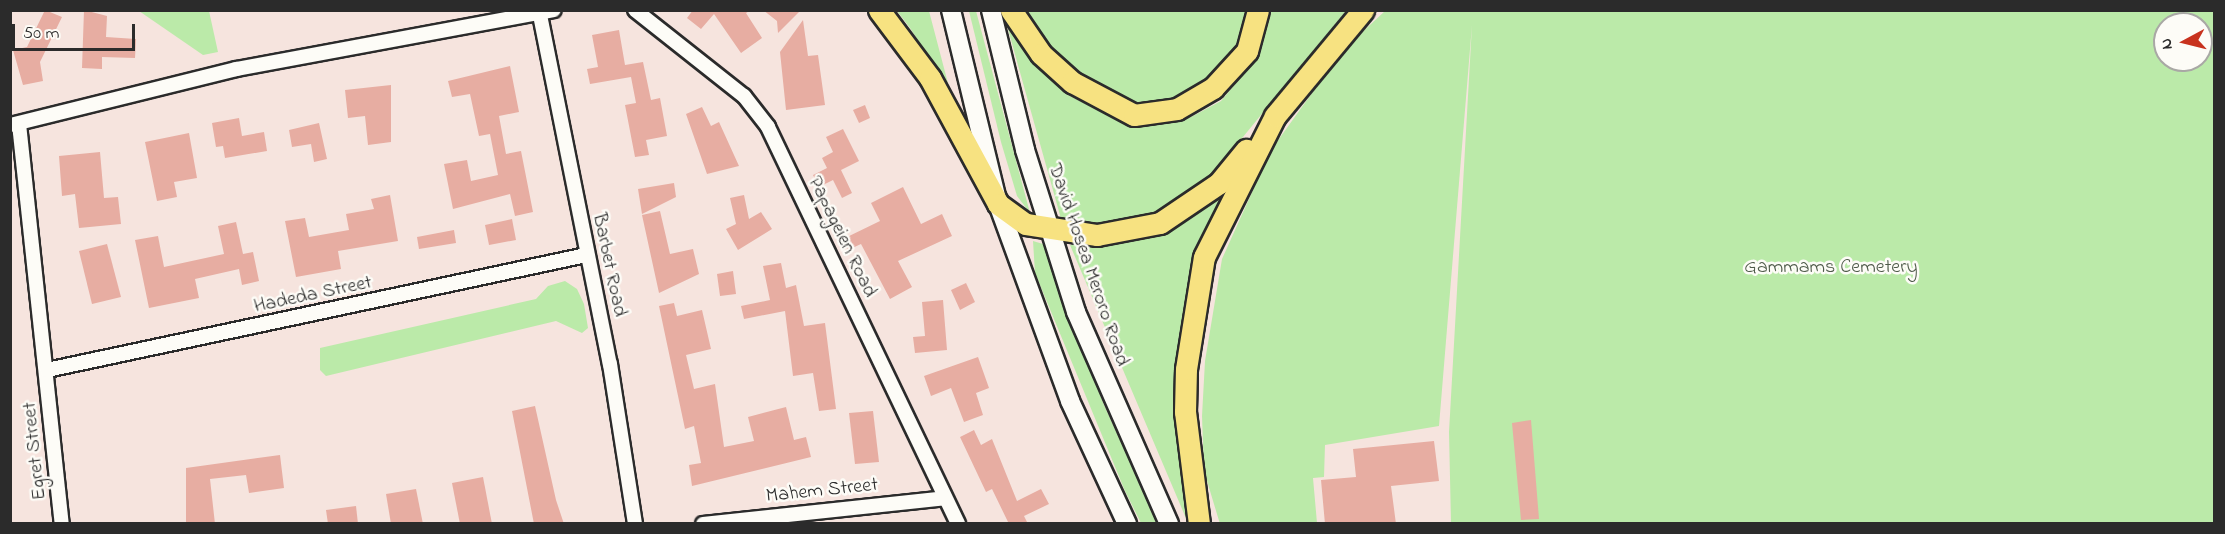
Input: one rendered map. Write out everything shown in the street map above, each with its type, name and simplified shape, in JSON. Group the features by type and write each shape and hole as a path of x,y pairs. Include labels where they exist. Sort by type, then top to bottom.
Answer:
{"main road":[{"path":"879,10 930,78 998,204 1019,221 1050,230 1097,235 1160,223 1219,183 1363,10"},
{"path":"951,10 998,204 1070,401 1127,524"},
{"name":"David Hosea Meroro Road","path":"991,10 1050,230 1111,402 1169,524"},
{"path":"1011,10 1041,54 1072,82 1134,115 1177,109 1213,88 1246,51 1258,10"},
{"path":"1200,524 1185,412 1199,285 1218,224 1275,116"}],"street":[{"path":"15,125 236,69 540,15 554,10"},
{"name":"Papageien Road","path":"635,10 744,96 768,127 958,524"},
{"name":"Barbet Road","path":"540,15 635,524"},
{"name":"Egret Street","path":"15,125 47,370 62,524"},
{"name":"Hadeda Street","path":"47,370 586,255"},
{"name":"Mahem Street","path":"703,524 945,498"}],"green space":[{"path":"139,11 209,11 218,52 203,55"},
{"path":"897,11 929,11 950,91 910,28"},
{"path":"969,11 976,11 1030,213 1017,196 1001,142"},
{"path":"1021,11 1248,11 1234,51 1193,94 1143,106 1093,88 1041,40"},
{"path":"1268,11 1346,11 1207,181 1155,216 1115,225 1063,226 1004,15 1070,96 1123,123 1146,126 1191,117 1221,101 1246,71"},
{"name":"Gammams Cemetery","path":"1385,11 2214,11 2214,523 1451,523 1449,432 1472,25 1439,426 1325,445 1324,477 1313,478 1317,523 1220,524 1204,471 1202,416 1205,361 1222,259 1271,150 1343,50"},
{"path":"1229,184 1205,236 1178,379 1176,431 1188,523 1070,245 1160,231"},
{"path":"1033,241 1043,244 1104,405 1158,523 1141,523 1125,491 1035,273"},
{"path":"565,281 577,289 584,304 588,328 582,333 556,321 326,376 320,370 320,348 536,299 548,286"}],"building":[{"path":"45,10 62,17 40,62 43,81 23,85 13,50 27,47"},
{"path":"84,10 107,16 106,37 136,39 135,58 102,57 102,69 82,68"},
{"path":"693,10 751,10 746,13 762,38 741,53 714,14 701,29 687,18"},
{"path":"763,10 801,10 778,33 777,21"},
{"path":"803,20 808,56 818,55 825,105 786,110 780,52"},
{"path":"619,30 625,65 643,62 651,100 660,98 667,136 646,140 649,155 635,157 625,105 636,103 631,77 590,84 587,69 598,67 592,35"},
{"path":"510,66 519,112 499,116 506,154 521,151 533,212 515,216 510,194 453,209 444,164 467,160 471,181 498,175 490,134 479,136 470,94 452,97 448,81"},
{"path":"391,85 391,142 368,145 365,116 348,118 345,90"},
{"path":"865,105 870,118 859,123 853,110"},
{"path":"702,107 711,126 719,122 739,166 707,174 686,114"},
{"path":"239,118 242,136 264,132 267,151 225,158 223,146 216,147 212,123"},
{"path":"319,123 327,159 314,162 311,144 292,147 289,130"},
{"path":"843,129 859,161 841,170 852,193 842,198 833,180 819,187 813,175 827,168 822,158 833,152 826,137"},
{"path":"189,133 197,178 174,182 177,197 157,201 145,142"},
{"path":"100,152 104,198 118,197 121,224 79,228 75,194 62,196 59,156"},
{"path":"674,183 676,197 642,214 638,189"},
{"path":"903,187 921,224 942,214 952,236 898,261 912,287 890,299 861,244 848,250 843,239 880,221 871,203"},
{"path":"390,195 398,241 338,251 341,269 296,277 285,221 305,218 309,237 349,230 346,214 374,209 371,199"},
{"path":"744,195 749,219 761,212 772,229 738,250 726,229 736,224 730,198"},
{"path":"660,211 670,254 693,249 699,274 659,293 642,215"},
{"path":"512,219 516,240 489,245 485,225"},
{"path":"236,222 243,254 253,252 259,281 242,285 239,269 195,279 199,298 149,308 135,240 158,236 164,267 224,254 218,226"},
{"path":"454,230 456,243 419,249 417,237"},
{"path":"107,244 121,297 92,304 79,251"},
{"path":"781,263 786,288 796,285 804,326 825,323 836,409 819,411 813,373 793,376 785,311 744,319 741,306 770,300 763,266"},
{"path":"733,271 736,294 720,296 717,274"},
{"path":"966,283 975,302 960,310 951,290"},
{"path":"943,300 947,350 915,353 913,337 925,336 922,302"},
{"path":"674,303 677,316 702,310 711,349 686,355 694,389 715,384 724,447 754,441 748,417 786,407 794,440 806,437 811,457 692,486 689,465 701,463 694,426 685,429 659,306"},
{"path":"978,357 989,388 976,393 983,415 964,422 951,388 931,396 924,376"},
{"path":"535,406 556,500 564,524 534,524 512,411"},
{"path":"873,411 879,462 855,464 849,413"},
{"path":"1531,420 1539,519 1521,520 1512,423"},
{"path":"974,430 981,445 992,439 1017,501 1041,489 1049,504 1024,516 1028,524 1009,524 992,489 986,492 960,437"},
{"path":"1434,441 1439,481 1391,486 1396,524 1325,524 1321,480 1356,477 1353,449"},
{"path":"280,455 284,488 249,493 246,475 210,479 215,524 186,524 186,468"},
{"path":"483,477 492,524 460,524 452,483"},
{"path":"416,489 423,524 391,524 386,494"},
{"path":"356,506 358,524 328,524 326,510"}]}
